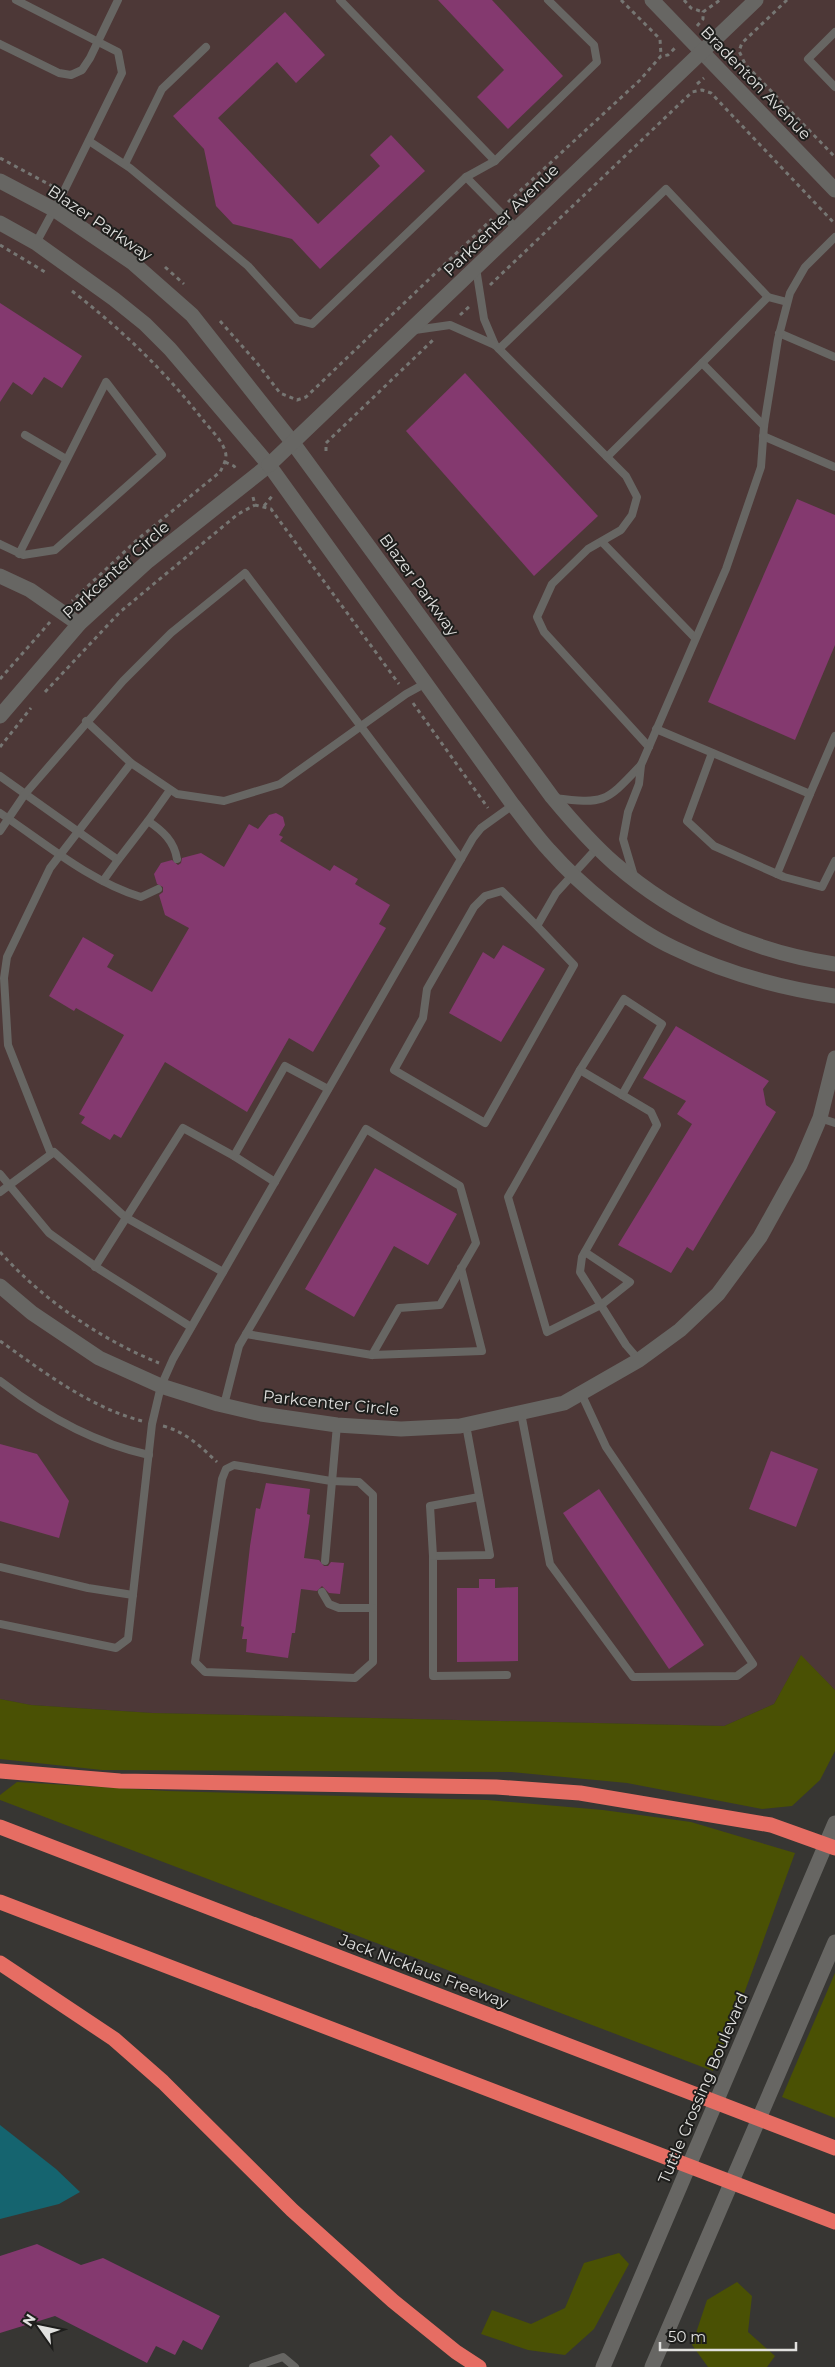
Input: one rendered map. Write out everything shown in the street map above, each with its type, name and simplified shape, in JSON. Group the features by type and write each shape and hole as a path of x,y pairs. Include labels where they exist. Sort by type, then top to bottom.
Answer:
{"highway":[{"path":"0,1771 120,1781 496,1787 580,1793 770,1825 830,1846"},
{"name":"Jack Nicklaus Freeway","path":"0,1827 835,2148"},
{"path":"0,1902 835,2222"},
{"path":"0,1963 114,2039 164,2082 292,2210 385,2295 456,2352 479,2367"}],"street":[{"name":"Bradenton Avenue","path":"652,0 835,190"},
{"name":"Parkcenter Avenue","path":"269,465 756,0"},
{"name":"Blazer Parkway","path":"0,181 55,210 133,263 192,315 293,443 552,798 597,848 635,880 692,917 743,941 780,953 835,964"},
{"path":"0,223 36,243 114,299 146,324 170,348 269,465 513,805 549,850 572,873 608,905 672,948 731,971 814,993 835,996"},
{"name":"Parkcenter Circle","path":"0,716 79,624 148,561 269,465"},
{"path":"0,576 30,590 79,624"},
{"name":"Parkcenter Circle","path":"0,1286 70,1340 99,1358 161,1386 261,1414 337,1425 401,1429 466,1425 564,1403 638,1360 680,1330 718,1294 760,1237 800,1165 820,1118 835,1058"},
{"name":"Tuttle Crossing Boulevard","path":"603,2367 747,2028 830,1846 835,1823"},
{"path":"652,2367 835,1942"}],"lane":[{"path":"16,0 118,52 122,73 55,210 36,243"},
{"path":"0,44 59,73 71,75 82,70 118,0"},
{"path":"340,0 495,161"},
{"path":"89,141 124,164 248,266 297,320 312,324 466,177 495,161 597,62 594,44 548,0"},
{"path":"835,32 808,59 835,87"},
{"path":"124,164 162,89 206,47"},
{"path":"466,177 517,229"},
{"path":"497,347 666,189 768,297 787,302"},
{"path":"552,798 586,802 604,798 621,787 641,765 726,569 761,467 764,426 779,333 787,302 796,279 835,237"},
{"path":"476,268 484,319 497,347"},
{"path":"607,457 768,297"},
{"path":"412,330 450,325 497,347 626,476 637,497 632,515 621,530 588,549 552,584 537,616 544,632 649,747"},
{"path":"779,333 835,357"},
{"path":"702,363 764,426"},
{"path":"0,544 19,554 23,555 55,550 162,455 106,382 19,554"},
{"path":"25,435 66,460"},
{"path":"763,436 835,467"},
{"path":"602,542 695,638"},
{"path":"0,830 25,794 86,722 171,633 245,572 461,859"},
{"path":"86,722 131,763 170,790 177,794 224,801 280,784 406,694 426,683"},
{"path":"656,729 810,794"},
{"path":"777,874 835,736"},
{"path":"712,753 687,821 714,846 777,874 822,887 835,861"},
{"path":"51,1154 4,1041 4,956 50,868 131,763"},
{"path":"635,880 623,839 628,812 640,784 641,765"},
{"path":"0,776 118,860"},
{"path":"103,881 170,790"},
{"path":"0,1624 116,1648 128,1639 152,1424 161,1386 169,1367 461,859 481,828 513,805"},
{"path":"0,814 61,855 122,891 141,897 158,889"},
{"path":"148,821 163,831 175,848 177,859"},
{"path":"537,926 556,893 572,873 597,848"},
{"path":"502,891 537,926 574,965 485,1123 394,1070 423,1018 427,989 474,907 485,896 502,891"},
{"path":"585,1252 630,1282 601,1305 547,1332 508,1197 580,1070 624,999 662,1024 622,1095"},
{"path":"234,1156 285,1066 328,1089"},
{"path":"580,1070 651,1112 656,1125 585,1252 580,1272 638,1360"},
{"path":"820,1118 835,1123"},
{"path":"95,1266 183,1128 234,1156 275,1182"},
{"path":"224,1405 239,1346 366,1129 460,1186 476,1243 440,1305 399,1308 372,1355"},
{"path":"0,1192 54,1152 125,1217 223,1272"},
{"path":"0,1174 48,1233 95,1266 191,1327"},
{"path":"246,1334 372,1355 482,1351 462,1268"},
{"path":"0,1381 49,1414 87,1435 121,1449 148,1455"},
{"path":"521,1413 550,1564 633,1677 737,1676 752,1664 606,1447 581,1393"},
{"path":"325,1561 337,1425"},
{"path":"433,1556 490,1555 466,1425"},
{"path":"234,1466 331,1481 359,1482 373,1495 373,1662 355,1678 205,1672 195,1662 222,1479 226,1469 234,1466"},
{"path":"479,1498 430,1506 433,1556 433,1676 507,1675"},
{"path":"0,1567 88,1588 133,1595"},
{"path":"322,1592 329,1604 338,1608 373,1608"},
{"path":"253,2367 282,2357 295,2367"}],"path":[{"path":"621,0 660,39 661,56"},
{"path":"684,0 691,8 703,12"},
{"path":"787,0 742,43 740,56 745,64 835,157"},
{"path":"326,451 326,443 692,92 702,90 711,93 835,224"},
{"path":"0,245 53,277"},
{"path":"0,679 60,611 138,539 198,488 220,472 225,462 226,452 198,412 124,333 67,287"},
{"path":"38,699 120,612 238,514 255,505"},
{"path":"264,506 271,510 495,819"},
{"path":"0,747 33,706"},
{"path":"0,1252 19,1273 58,1306 93,1329 145,1357 169,1367"},
{"path":"0,1340 59,1383 116,1413 176,1429 188,1436 226,1469"}],"shaded area":[{"path":"0,0 835,0 835,1690 801,1656 774,1704 724,1726 152,1713 31,1705 0,1699"}],"green space":[{"path":"801,1655 835,1690 835,1751 820,1780 792,1806 762,1809 627,1783 511,1772 102,1770 0,1759 0,1699 31,1705 152,1713 724,1726 774,1704"},
{"path":"17,1782 167,1791 487,1800 603,1810 691,1822 795,1853 713,2071 0,1800 0,1795"},
{"path":"835,1973 835,2118 782,2097"},
{"path":"619,2253 629,2264 594,2329 565,2355 528,2350 481,2334 492,2310 531,2324 565,2308 584,2263"},
{"path":"737,2282 752,2296 748,2332 775,2356 767,2367 708,2367 692,2345 707,2300"}],"water":[{"path":"0,2125 56,2169 80,2192 59,2204 0,2219"}],"building":[{"path":"438,0 492,0 563,76 508,129 477,97 504,70"},
{"path":"285,12 325,55 296,83 277,62 218,118 318,224 380,166 370,155 391,135 425,171 320,269 292,239 233,224 216,206 204,149 173,116"},
{"path":"0,303 82,356 62,388 44,377 32,395 13,382 0,402"},
{"path":"465,373 598,516 534,576 406,431"},
{"path":"797,499 835,515 835,645 795,740 708,702"},
{"path":"276,813 283,817 285,825 279,835 283,837 280,841 330,871 334,865 358,879 355,884 390,905 379,924 386,928 313,1052 289,1038 247,1112 165,1062 121,1138 114,1134 110,1140 81,1123 85,1117 79,1114 124,1035 76,1008 74,1011 49,996 83,937 114,955 107,967 152,992 189,928 165,915 159,895 163,892 163,887 157,884 154,874 161,863 172,860 178,865 181,863 182,858 201,853 224,867 249,824 258,829 269,815"},
{"path":"503,945 545,969 501,1042 449,1013 483,952 494,959"},
{"path":"676,1026 769,1081 763,1089 766,1105 776,1112 693,1251 687,1247 671,1273 618,1245 692,1124 677,1114 686,1101 643,1078"},
{"path":"375,1168 457,1214 428,1265 394,1246 354,1317 305,1289"},
{"path":"0,1444 37,1454 69,1501 59,1538 0,1521"},
{"path":"771,1451 818,1469 796,1527 749,1509"},
{"path":"266,1483 310,1489 307,1514 310,1515 304,1558 319,1560 324,1566 328,1566 331,1562 344,1563 340,1594 329,1593 322,1586 317,1591 301,1589 295,1633 292,1633 288,1658 246,1652 247,1639 242,1639 244,1627 241,1626 250,1546 256,1508 260,1509"},
{"path":"599,1489 704,1645 669,1669 563,1513"},
{"path":"479,1579 495,1579 495,1588 518,1587 518,1661 457,1662 457,1588 479,1588"},
{"path":"37,2244 81,2265 103,2258 220,2316 202,2350 183,2340 175,2355 156,2346 147,2363 55,2316 0,2333 0,2256"}]}
